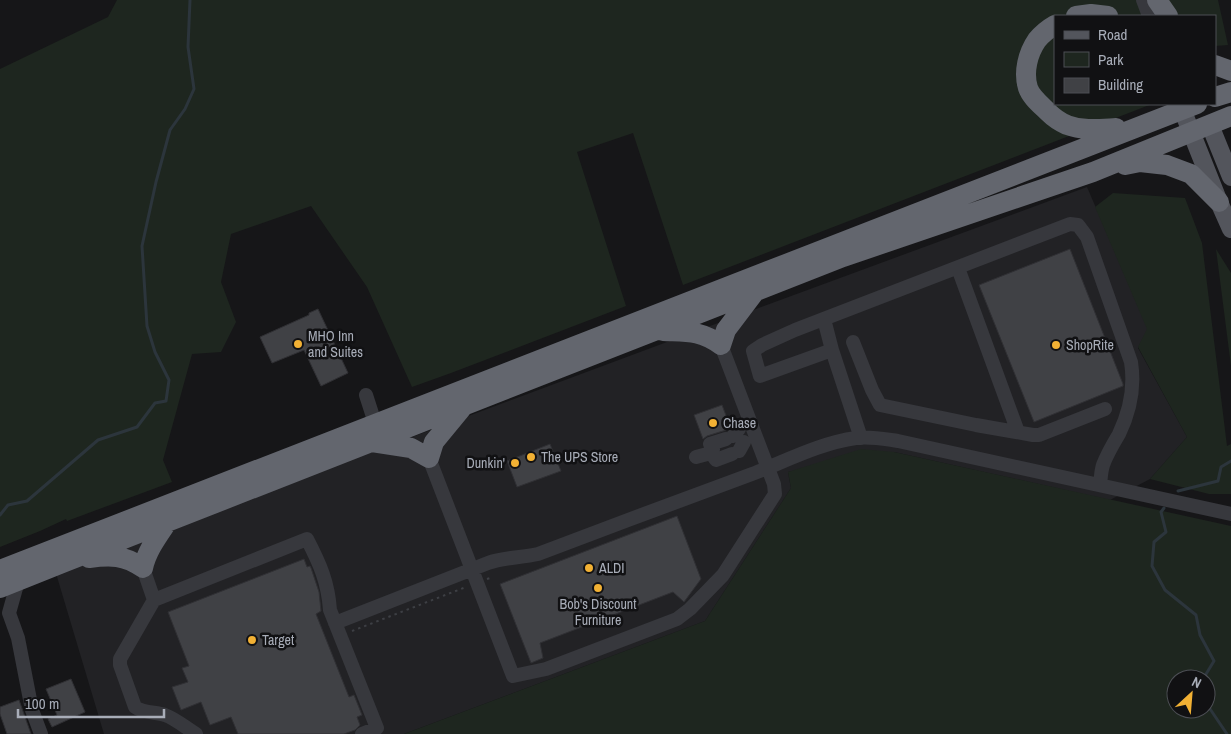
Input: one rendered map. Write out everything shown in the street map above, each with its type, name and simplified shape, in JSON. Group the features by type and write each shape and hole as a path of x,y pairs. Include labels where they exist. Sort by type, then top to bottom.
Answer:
{"highway":[{"path":"1157,0 1165,15"},
{"path":"1084,15 1100,15"},
{"path":"1054,26 1038,39 1031,50 1027,62 1026,75 1029,89 1035,99 1053,117 1078,129 1136,127"},
{"path":"1216,65 1231,71"},
{"path":"1216,97 1231,92"},
{"path":"9,585 168,521 373,433 1190,105"},
{"path":"0,570 373,433 463,406 851,254 1093,172 1231,116"},
{"path":"1093,172 1140,162 1167,165 1192,174 1219,202"},
{"path":"656,330 697,333 711,338 720,345 726,330 755,291"},
{"path":"373,433 411,448 430,458 434,442 463,406"},
{"path":"65,562 102,556 123,557 134,561 143,568 152,545 168,521"}],"main road":[{"path":"1190,105 1191,132 1231,229"},
{"path":"1210,125 1231,177"}],"street":[{"path":"1143,0 1149,15"},
{"path":"1190,105 1210,125"},
{"path":"832,350 760,376 753,352 762,345 795,330 1070,224 1078,226 1087,238 1131,362 1133,376 1128,412 1105,461 1100,484"},
{"path":"958,268 1018,432"},
{"path":"824,319 832,350 862,438"},
{"path":"854,342 872,390 880,405 1032,435 1039,435 1106,409"},
{"path":"430,458 513,676 546,669 677,619 690,609 723,575 775,494 774,484 720,345"},
{"path":"366,395 373,433"},
{"path":"337,629 474,576 498,559 538,554 820,447 862,438 898,441 1231,514"},
{"path":"696,457 712,453 716,460 735,442"},
{"path":"196,734 170,717 140,710 135,706 120,665 120,659 154,600 307,539 320,565 329,593 330,610 377,728 362,734"},
{"path":"143,568 154,600"},
{"path":"9,585 4,610 18,638 32,710 41,734"}],"path":[{"path":"337,629 474,576 493,577"}],"shaded area":[{"path":"1087,187 1148,329 1138,348 1187,437 1150,479 1110,500 894,452 788,472 791,488 705,621 404,734 104,734 55,570"}],"green space":[{"path":"117,0 1218,0 1228,45 1216,46 1216,15 1054,15 1054,105 1149,105 683,285 633,133 577,152 626,306 412,387 367,287 311,206 231,234 221,282 236,322 221,352 192,354 163,460 172,482 67,521 66,519 0,547 0,69 108,17"},
{"path":"1113,193 1185,198 1202,243 1227,446 1231,444 1231,494 1209,494 1150,479 1187,437 1138,347 1147,329 1095,207"},
{"path":"1216,249 1231,273 1231,366"},
{"path":"861,449 894,452 1231,526 1231,734 404,734 705,621 791,488 788,472"}],"building":[{"name":"ShopRite","path":"1070,249 1123,386 1034,422 979,285"},
{"name":"MHO Inn and Suites","path":"318,309 348,373 321,386 304,350 272,363 260,337"},
{"name":"Chase","path":"722,405 730,426 726,430 703,439 694,415"},
{"path":"550,444 561,471 517,487 507,461"},
{"name":"Bob's Discount Furniture","path":"677,516 701,579 684,602 673,592 540,643 543,658 531,663 500,584"},
{"name":"Target","path":"304,559 307,567 310,566 311,568 319,592 321,611 316,614 349,697 354,695 362,715 357,717 360,725 355,730 344,734 238,734 231,717 210,725 201,702 181,710 172,687 188,682 182,668 189,666 168,612"},
{"path":"71,679 85,712 52,727 48,719 57,715 46,689"},
{"path":"19,700 31,734 7,734 0,714 0,707"}],"waterway":[{"path":"0,515 8,505 27,501 98,440 137,427 155,403 166,401 169,380 155,352 147,326 142,246 170,130 185,109 194,89 188,47 190,0"},
{"path":"1178,491 1218,481 1221,467 1231,461"},
{"path":"1164,508 1161,512 1166,532 1154,542 1152,566 1165,590 1196,615 1200,635 1214,661 1209,669"},
{"path":"1216,718 1227,734"}],"place":[{"name":"MHO Inn and Suites","path":"298,344"},
{"name":"ShopRite","path":"1056,345"},
{"name":"Chase","path":"713,423"},
{"name":"The UPS Store","path":"531,457"},
{"name":"Dunkin'","path":"515,463"},
{"name":"ALDI","path":"589,568"},
{"name":"Bob's Discount Furniture","path":"598,588"},
{"name":"Target","path":"252,640"}]}
